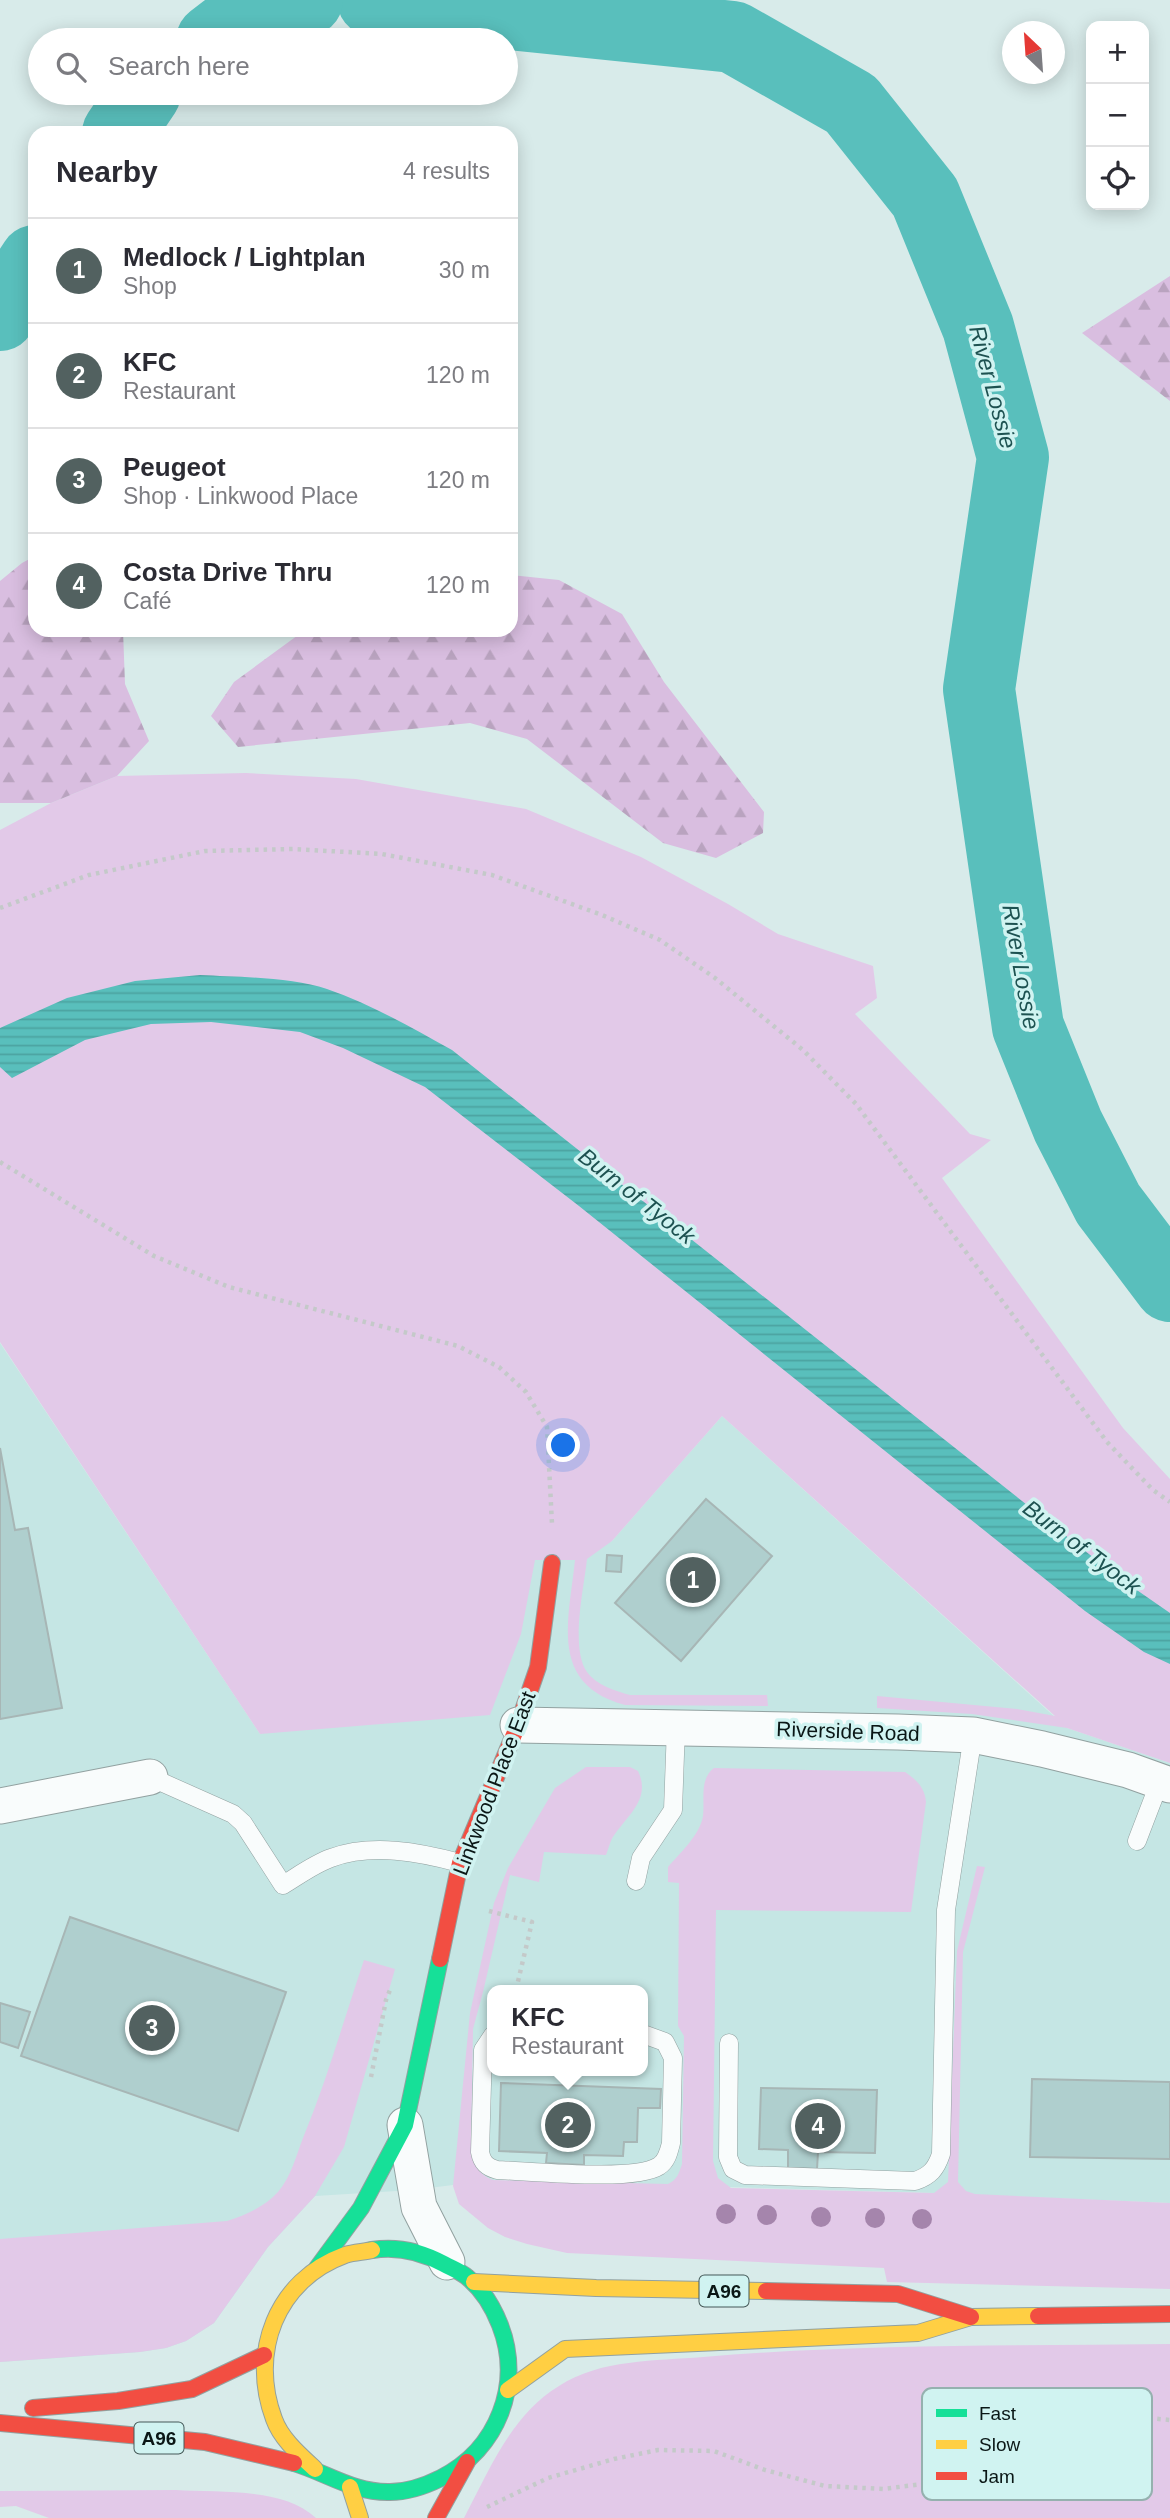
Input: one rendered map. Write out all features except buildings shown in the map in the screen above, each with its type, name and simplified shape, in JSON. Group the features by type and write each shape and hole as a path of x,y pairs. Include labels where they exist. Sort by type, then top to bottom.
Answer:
{"main road":[{"name":"Linkwood Place East","path":"317,2268 361,2208 405,2125 460,1863 519,1725 538,1667 552,1563"},
{"name":"A96","path":"315,2469 291,2447 274,2420 265,2388 264,2355 273,2321 292,2292 317,2268 349,2252 383,2246 416,2250 460,2272 596,2288 898,2294 971,2317"},
{"name":"A96","path":"0,2423 221,2444 315,2469 350,2487 391,2492 432,2484 467,2462 494,2430 508,2390 508,2348 492,2306 460,2272"},
{"name":"A96","path":"508,2390 565,2349 918,2333 971,2317 1170,2314"},
{"name":"A96","path":"0,2411 118,2401 192,2389 264,2355"},
{"path":"436,2518 467,2462"},
{"path":"350,2487 360,2518"}],"street":[{"name":"Riverside Road","path":"519,1725 973,1735 1128,1770 1165,1783"},
{"path":"0,1805 150,1777"},
{"name":"Linkwood Place East","path":"405,2125 419,2207 460,2272"}],"lane":[{"path":"636,1881 640,1858 673,1810 676,1727"},
{"path":"729,2043 727,2157 733,2169 745,2175 915,2181 926,2177 937,2167 941,2154 946,1910 973,1735"},
{"path":"150,1777 233,1814 243,1823 283,1885 330,1858 358,1852 406,1851 460,1863"},
{"path":"1137,1841 1165,1783"},
{"path":"487,2044 483,2050 480,2152 485,2163 497,2170 624,2175 646,2172 661,2165 671,2143 673,2058 666,2042 648,2036"}],"path":[{"path":"0,908 89,875 205,851 293,849 383,854 492,875 602,915 660,940 715,978 803,1050 856,1104 1107,1442 1153,1490 1170,1502"},
{"path":"0,1162 153,1256 229,1287 458,1346 499,1367 526,1392 547,1427 552,1496 552,1563"},
{"path":"451,1901 532,1922 517,1985"},
{"path":"1152,2418 1170,2420"},
{"path":"477,2511 498,2504 548,2478 614,2459 658,2450 714,2451 765,2470 825,2486 883,2489 922,2484"}],"shaded area":[{"path":"246,773 356,779 526,809 641,857 778,934 873,966 877,998 855,1014 970,1134 991,1140 942,1178 1123,1428 1170,1479 1170,1763 1067,1728 972,1714 877,1708 877,1696 1017,1709 1055,1716 722,1416 612,1541 587,1559 579,1648 582,1661 591,1677 607,1687 630,1695 767,1695 768,1706 625,1705 600,1695 584,1682 574,1666 569,1647 569,1605 575,1560 535,1560 521,1634 490,1715 260,1734 0,1342 0,830 51,803 117,776"},
{"path":"0,1343 260,1734 535,1560 612,1541 722,1416 1067,1728 1170,1763 1170,2203 493,2180 413,2190 315,2196 268,2247 214,2323 186,2341 166,2348 0,2362"},
{"path":"586,1767 630,1767 638,1771 642,1789 640,1798 613,1836 606,1855 544,1852 539,1882 510,1875 473,2029 471,2147 475,2163 483,2175 493,2180 668,2184 674,2180 682,2164 684,2036 678,2026 679,1883 668,1882 668,1867 689,1843 701,1823 706,1778 714,1768 905,1772 920,1785 926,1802 911,1912 716,1910 713,2161 718,2178 731,2188 934,2193 948,2182 957,1951 977,1866 985,1867 963,1952 958,2182 966,2191 975,2194 1170,2203 1170,2289 887,2282 884,2268 567,2253 505,2237 488,2228 459,2204 453,2186 470,2013 494,1903 508,1868 555,1788"},
{"path":"364,1960 395,1969 344,2147 315,2196 268,2247 214,2323 186,2341 166,2348 0,2362 0,2239 227,2221 254,2210 278,2192 290,2173 312,2116"},
{"path":"1170,2344 1170,2518 464,2518 492,2463 514,2428 542,2398 575,2377 610,2366 648,2361 761,2353 936,2346"},
{"path":"176,2490 269,2496 302,2508 316,2518 49,2518 16,2506 0,2507 0,2491"}],"green space":[{"path":"1170,276 1170,401 1082,333"},
{"path":"28,560 28,637 123,637 125,684 149,741 117,776 51,803 0,803 0,581"},
{"path":"518,576 559,580 622,614 664,682 764,812 763,833 716,858 663,843 527,739 470,723 238,747 211,716 234,682 295,637 518,637"}],"water":[{"path":"200,975 281,980 327,989 375,1009 452,1050 1118,1577 1170,1613 1170,1664 1144,1652 1085,1611 579,1206 425,1087 343,1048 300,1032 211,1022 151,1024 85,1040 12,1078 0,1067 0,1028 67,998 135,981"}],"waterway":[{"name":"River Lossie","path":"230,28 307,0"},
{"name":"River Lossie","path":"373,0 733,37 851,104 925,197 978,327 1013,457 979,689 1028,1027 1068,1126 1108,1204 1170,1286"},
{"name":"River Lossie","path":"123,126 137,105"},
{"name":"River Lossie","path":"0,315 28,272"}],"traffic: fast":[{"path":"317,2268 361,2208 405,2125 440,1959"},
{"path":"294,2463 364,2489 390,2492 410,2490 435,2481 461,2466 491,2432 500,2413 506,2392 506,2347 497,2318 482,2293 464,2275 427,2256 400,2250 372,2250"}],"traffic: slow":[{"path":"315,2469 286,2440 274,2419 267,2394 267,2345 274,2322 286,2300 301,2282 321,2267 345,2255 372,2250"},
{"path":"474,2282 596,2288 766,2291"},
{"path":"508,2390 565,2349 918,2333 971,2317 1038,2316"},
{"path":"350,2487 360,2518"}],"traffic: jam":[{"path":"440,1959 460,1863 518,1725 538,1667 552,1563"},
{"path":"766,2291 898,2294 971,2317"},
{"path":"1038,2316 1170,2314"},
{"path":"33,2408 118,2401 192,2389 264,2355"},
{"path":"0,2423 205,2442 294,2463"},
{"path":"436,2518 467,2462"}],"place":[{"name":"Medlock / Lightplan","path":"693,1580"},
{"name":"Peugeot","path":"152,2028"},
{"name":"KFC","path":"568,2125"},
{"name":"Costa Drive Thru","path":"818,2126"}],"water label":[{"name":"Burn of Tyock","path":"637,1196"},
{"name":"Burn of Tyock","path":"1082,1547"}]}
